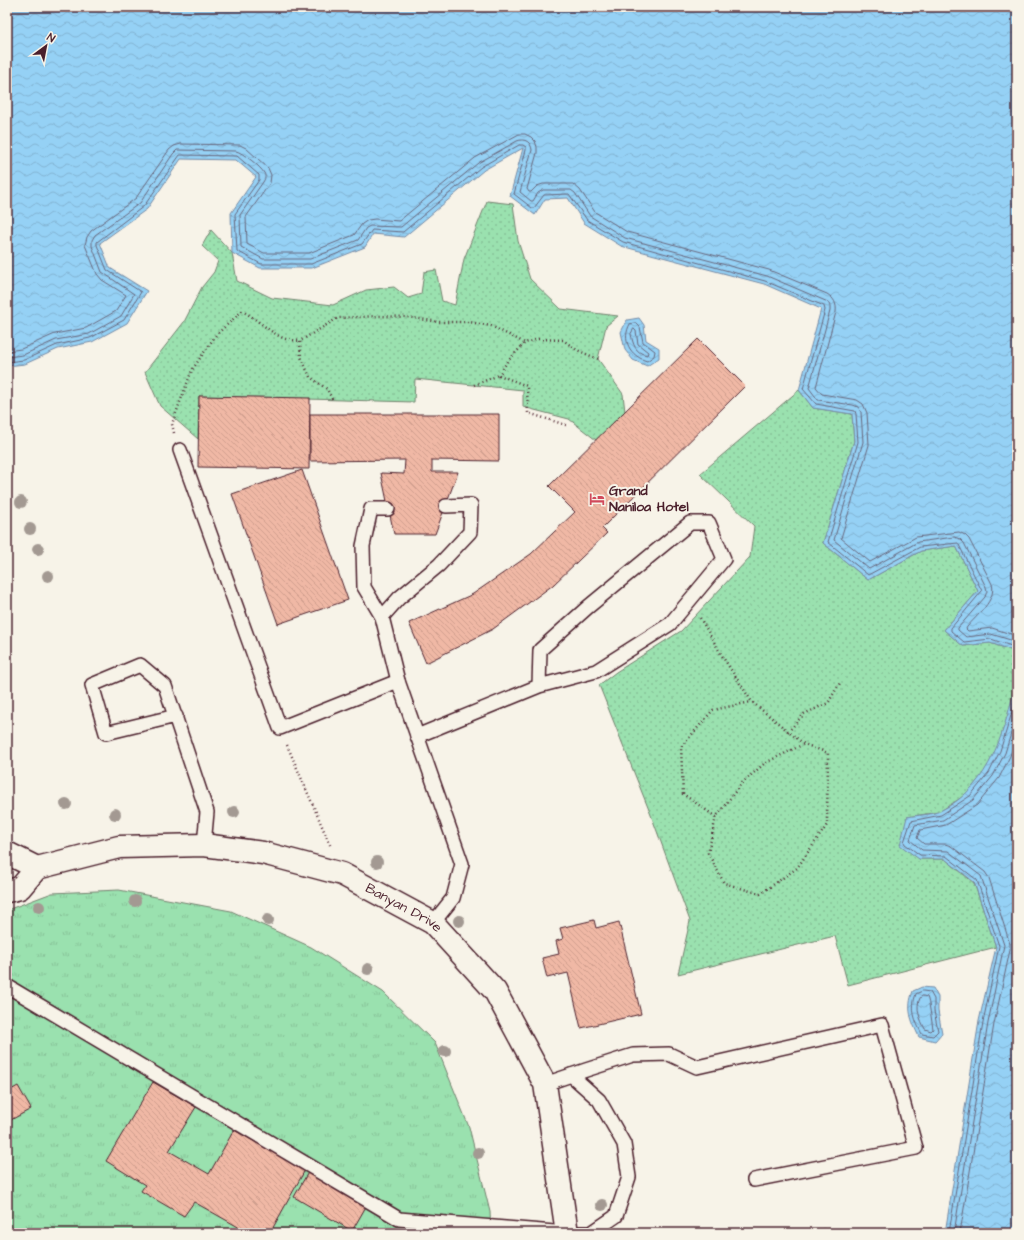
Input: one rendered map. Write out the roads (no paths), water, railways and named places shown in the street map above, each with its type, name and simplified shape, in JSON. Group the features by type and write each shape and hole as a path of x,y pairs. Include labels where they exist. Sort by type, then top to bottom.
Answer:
{"street":[{"name":"Banyan Drive","path":"37,868 119,847 204,845 263,853 342,874 432,923 495,991 545,1084 567,1233"},
{"path":"7,852 37,868 20,888 7,891"}],"lane":[{"path":"180,450 280,728 398,681"},
{"path":"382,617 399,598 439,565 470,532 471,505 446,506"},
{"path":"388,509 371,509 363,546 364,587 382,617 398,681 462,864 453,898 432,923"},
{"path":"417,736 539,686 596,671 670,624 724,559 709,523 690,524 588,607 540,650 539,686"},
{"path":"176,716 106,732 92,685 140,665 165,686 176,716 207,812 204,845"},
{"path":"7,986 399,1218 567,1233 591,1233 616,1216 629,1177 624,1144 599,1100 571,1075"},
{"path":"545,1084 633,1055 669,1054 698,1067 882,1025 916,1148 754,1180"}],"water":[{"path":"7,7 1017,7 1017,652 990,643 963,646 944,630 978,591 956,546 921,551 868,580 823,543 854,441 852,414 813,408 799,390 821,309 764,284 621,246 584,223 568,198 545,199 535,215 510,196 523,148 484,170 404,237 373,234 365,247 312,268 260,268 232,253 231,213 256,177 236,160 181,159 147,209 100,243 110,268 147,291 127,323 92,342 58,349 25,364 7,366"},
{"path":"639,318 644,325 646,340 659,348 659,358 647,366 633,360 625,350 621,332 627,320"},
{"path":"1017,679 1017,1233 945,1233 979,1021 996,947 974,882 945,859 919,859 900,845 907,817 940,811 958,800 972,787 984,772 1001,737"},
{"path":"922,987 933,988 938,997 938,1011 942,1033 935,1041 919,1037 910,1014 910,1003 913,991"}],"place":[{"name":"Grand Naniloa Hotel","path":"597,499"}]}
